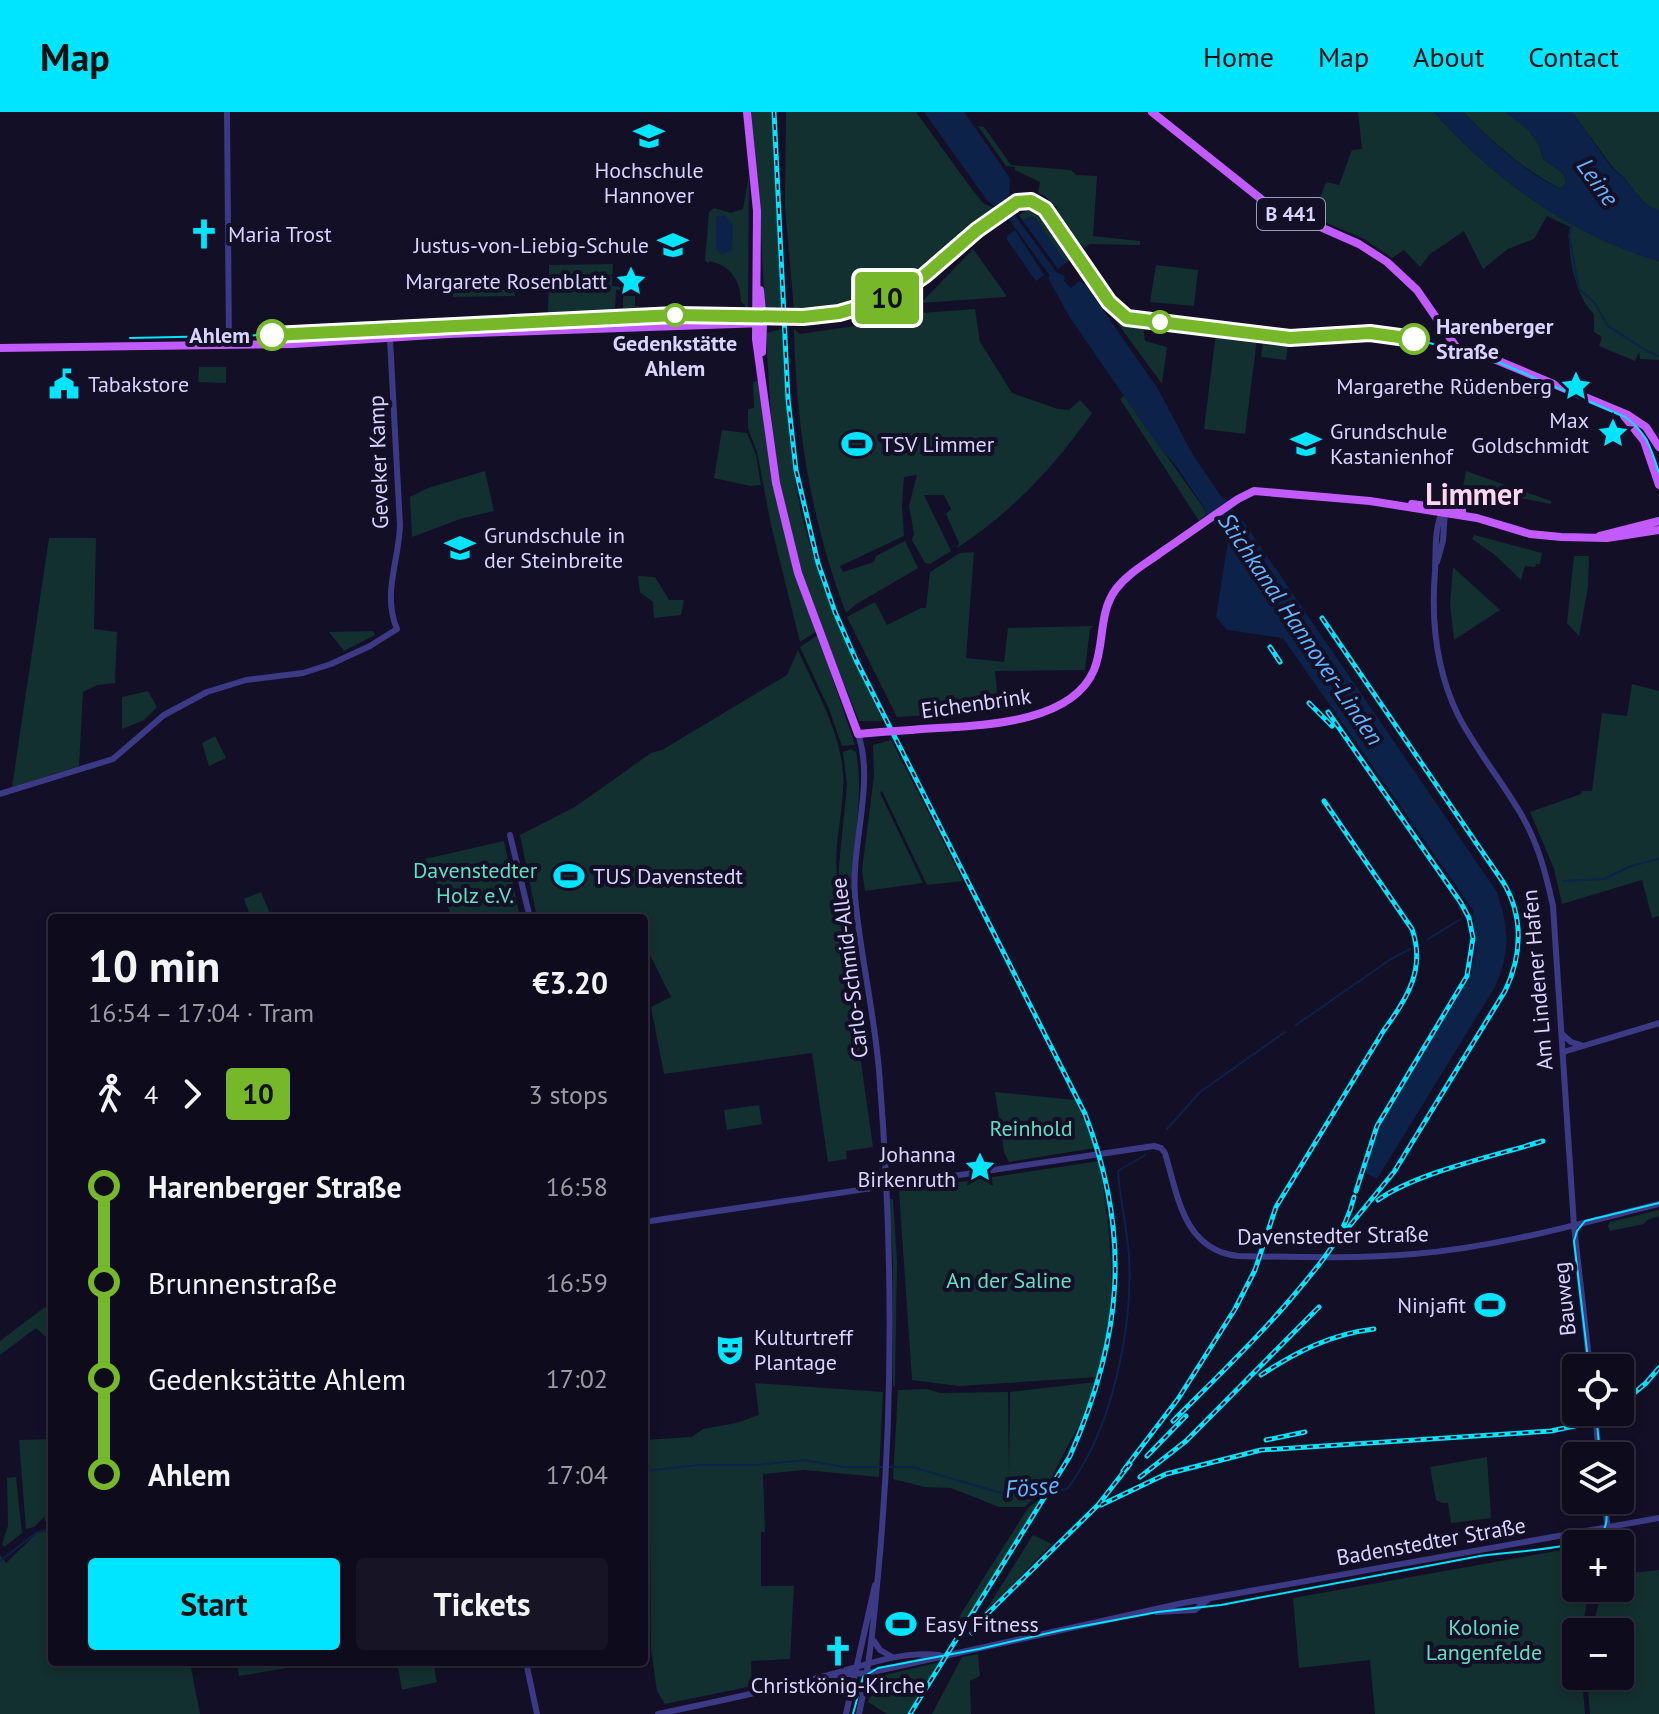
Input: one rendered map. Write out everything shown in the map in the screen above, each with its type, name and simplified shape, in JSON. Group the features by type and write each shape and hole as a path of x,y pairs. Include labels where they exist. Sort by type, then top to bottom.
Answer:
{"main road":[{"name":"Carlo-Schmid-Allee","path":"747,112 755,174 761,364 776,483 787,535 805,593 858,734"},
{"name":"B 441","path":"1152,112 1266,203 1359,244 1387,262 1417,290 1457,348 1489,357 1641,422 1659,447"},
{"path":"0,348 229,345 759,324"},
{"name":"B 441","path":"1620,413 1644,441 1659,485"},
{"name":"Eichenbrink","path":"858,734 1018,718 1047,712 1072,698 1084,687 1095,668 1106,608 1116,589 1138,569 1250,493 1260,491 1370,501 1444,511 1530,534 1599,537"},
{"path":"1599,537 1659,521"},
{"path":"1599,537 1659,530"}],"street":[{"path":"227,112 229,345"},
{"name":"Geveker Kamp","path":"0,794 105,762 119,755 164,715 185,702 246,680 301,673 331,664 397,629 390,609 389,591 400,531 390,339"},
{"name":"Am Lindener Hafen","path":"1444,511 1443,541 1435,565 1433,610 1435,638 1448,689 1470,737 1522,815 1544,867 1555,918 1574,1226"},
{"name":"Carlo-Schmid-Allee","path":"858,734 864,776 855,848 855,886 877,1046 890,1322 886,1467 869,1662"},
{"path":"510,835 529,914"},
{"path":"1563,1052 1659,1023"},
{"path":"1562,1034 1571,1042 1584,1046"},
{"name":"Davenstedter Straße","path":"648,1221 1154,1146 1165,1153 1192,1232 1207,1247 1227,1255 1360,1257 1414,1254 1488,1245 1659,1204"},
{"name":"Bauweg","path":"1574,1226 1588,1354"},
{"path":"1606,1514 1608,1528"},
{"name":"Badenstedter Straße","path":"856,1670 868,1673 1209,1599 1659,1518"},
{"name":"Carlo-Schmid-Allee","path":"856,1670 877,1582"},
{"path":"873,1638 880,1650 895,1658"},
{"name":"Badenstedter Straße","path":"856,1670 869,1662 920,1654 942,1655"},
{"path":"859,1714 869,1662"},
{"path":"527,1666 537,1714"},
{"path":"658,1714 856,1670 846,1714"},
{"path":"829,1675 843,1683 849,1698"}],"green space":[{"path":"751,112 772,112 781,311 765,311"},
{"path":"786,112 916,112 984,204 998,209 905,284 901,279 858,295 859,302 794,309 785,207"},
{"path":"1358,112 1434,112 1482,160 1536,202 1595,237 1659,261 1659,360 1640,359 1639,352 1635,361 1599,346 1602,337 1594,332 1594,315 1579,291 1574,273 1569,244 1570,227 1547,216 1534,239 1508,249 1483,269 1464,231 1430,254 1420,267 1404,250 1392,258 1364,239 1313,217 1326,182 1339,185 1352,150 1362,149"},
{"path":"1463,112 1505,112 1528,129 1539,145 1543,159 1564,174 1566,183 1561,189 1534,173 1497,145"},
{"path":"1572,112 1659,112 1659,211 1645,203 1614,169"},
{"path":"978,126 984,127 1011,165 1071,170 1076,175 1097,176 1093,236 1140,241 1140,245 1090,244 1084,248 1055,210 1059,205 1056,207 1038,193 1040,182 1015,170 1015,167 1006,166"},
{"path":"749,175 748,310 745,310 733,275 723,266 709,261 708,264 705,260 709,212 714,208 731,213 743,209"},
{"path":"1036,204 1075,256 1066,263 1035,218 1023,221 1019,215"},
{"path":"973,249 1005,297 921,303"},
{"path":"613,264 612,286 624,287 624,290 616,290 615,308 623,308 623,296 635,296 639,313 609,315 609,310 603,310 602,314 548,316 549,265"},
{"path":"1156,265 1198,270 1194,306 1150,302"},
{"path":"453,289 514,290 515,296 453,297"},
{"path":"975,309 980,342 1012,393 1058,409 1069,410 1080,400 1092,413 1063,452 1031,487 996,519 957,548 959,543 946,514 951,509 944,495 924,495 951,551 930,564 925,563 912,540 914,534 909,506 917,475 904,477 904,536 840,566 843,572 874,562 876,556 905,541 918,568 846,613 823,544 808,474 798,402 794,329 800,334 897,320 897,317 908,314"},
{"path":"1119,316 1137,327 1143,326 1145,341 1167,347 1162,384 1113,317"},
{"path":"782,329 790,443 801,513 830,604 883,721 859,721 809,593 785,515 774,447 766,333"},
{"path":"1216,333 1257,339 1245,434 1204,429"},
{"path":"1263,341 1288,342 1286,360 1261,357"},
{"path":"199,367 226,367 226,383 198,382"},
{"path":"758,381 777,499 817,631 800,642 771,525 757,452 748,428 748,409 754,408 753,382"},
{"path":"1124,396 1205,510 1206,515 1199,521 1120,399"},
{"path":"722,430 747,433 756,455 761,485 750,486 714,478"},
{"path":"485,471 494,511 460,519 412,537 410,497 428,488"},
{"path":"1466,471 1551,501 1551,504 1489,492 1484,503 1461,497"},
{"path":"1474,535 1542,553 1540,564 1525,566 1521,580 1495,555 1472,539"},
{"path":"49,538 96,538 94,629 117,632 115,683 97,685 83,692 79,766 12,787"},
{"path":"974,552 966,658 1004,662 1008,628 1094,626 1090,629 1085,670 995,671 999,711 897,717 847,617 875,602 887,625 926,608 930,572 960,553"},
{"path":"1574,556 1589,556 1588,587 1579,636 1567,623"},
{"path":"1453,567 1500,610 1454,640 1450,604"},
{"path":"638,576 655,577 669,600 684,600 681,615 654,618 653,602 640,592"},
{"path":"373,631 375,635 344,651 329,632"},
{"path":"818,635 855,745 842,746 829,709 800,647"},
{"path":"798,650 826,710 837,741 843,773 836,855 839,887 845,903 839,907 873,1147 846,1151 847,1159 828,1162 812,1053 664,1074 651,1007 671,997 648,951 648,914 536,914 520,835 575,807 651,753 662,750 787,675"},
{"path":"1632,684 1659,691 1659,916 1652,918 1642,880 1562,904 1554,869 1530,812 1581,794 1582,791 1592,791 1602,713 1627,716"},
{"path":"148,691 157,707 144,720 122,729 122,697"},
{"path":"215,736 226,758 209,766 202,743"},
{"path":"891,740 963,881 927,885 882,791 880,793 923,883 865,891 862,870 874,776 873,745"},
{"path":"851,749 856,752 859,787 852,893 844,894 839,879 847,784 843,752"},
{"name":"Davenstedter Holz e.V.","path":"504,841 519,914 451,914 425,859"},
{"path":"261,892 270,914 250,914 244,899"},
{"name":"Reinhold","path":"995,1092 1075,1100 1095,1148 1009,1162 1004,1152"},
{"path":"759,1105 762,1124 727,1130 724,1110"},
{"name":"An der Saline","path":"1099,1161 1107,1215 1111,1296 1105,1350 1098,1377 959,1386 912,1380 899,1191"},
{"path":"889,1199 893,1199 897,1262 893,1387 893,1262"},
{"path":"1659,1210 1659,1216 1644,1224 1610,1231 1608,1226 1610,1222"},
{"path":"48,1307 48,1337 36,1328 0,1355 0,1341"},
{"path":"1096,1382 1083,1417 1050,1480 1014,1482 1049,1483 1025,1507 999,1507 951,1488 925,1487 893,1479 898,1390 1008,1392 1009,1476 1010,1392"},
{"path":"755,1383 883,1392 879,1477 804,1470 763,1474 765,1532 761,1532 761,1586 794,1586 790,1659 751,1661 752,1686 665,1704 657,1691 651,1650 648,1440 692,1437 703,1429 759,1415"},
{"path":"48,1439 48,1528 44,1517 34,1527 26,1529 19,1440"},
{"path":"1487,1457 1491,1518 1451,1523 1448,1503 1436,1500 1430,1467"},
{"path":"16,1477 22,1533 4,1547 2,1544 8,1526 7,1478"},
{"path":"1040,1501 957,1634 950,1631 1028,1508"},
{"path":"48,1531 48,1666 191,1666 200,1714 0,1714 0,1555 6,1563 37,1533"},
{"path":"1033,1535 1052,1544 984,1613"},
{"name":"Kolonie Langenfelde","path":"1562,1550 1562,1602 1587,1602 1584,1618 1562,1618 1562,1690 1583,1690 1585,1714 1375,1714 1370,1660 1299,1668 1293,1598"},
{"path":"1659,1570 1659,1714 1590,1714 1588,1690 1634,1690 1634,1618 1595,1618 1599,1602 1634,1602 1634,1573"},
{"path":"978,1654 980,1676 970,1681 971,1714 932,1714 962,1657"},
{"path":"940,1662 907,1714 887,1714 868,1702 877,1677"},
{"path":"238,1666 299,1666 239,1676"},
{"path":"398,1666 434,1666 437,1682 402,1690"}],"water":[{"name":"Stichkanal Hannover-Linden","path":"924,112 964,112 1010,178 1009,197 1017,205 1012,209 1017,218 1056,272 1065,276 1064,281 1071,288 1079,281 1085,284 1158,389 1193,455 1223,499 1228,500 1239,520 1243,521 1497,892 1504,917 1506,950 1495,987 1377,1179 1363,1172 1381,1124 1471,975 1476,950 1473,910 1283,638 1227,630 1216,617 1228,540 1206,515 1176,466 1159,447 1069,316 1048,278 1050,276 1011,222 987,200"},
{"name":"Leine","path":"1434,112 1463,112 1509,155 1561,189 1566,182 1564,174 1543,159 1539,145 1528,130 1505,112 1572,112 1613,169 1645,203 1659,211 1659,261 1595,237 1536,202 1482,160"},
{"path":"725,215 733,225 732,250 722,255 716,249 716,220 717,216"},
{"path":"1035,218 1066,263 1058,269 1023,221"},
{"path":"1015,230 1044,275 1036,281 1007,240 1007,236"}],"waterway":[{"name":"Fösse","path":"1572,223 1569,236 1579,289 1594,302 1608,326 1659,356"},
{"name":"Fösse","path":"1563,881 1604,879 1631,866 1659,859"},
{"name":"Fösse","path":"1428,939 1461,919"},
{"name":"Fösse","path":"1296,1025 1410,949"},
{"name":"Fösse","path":"1167,1129 1200,1092 1285,1032"},
{"name":"Fösse","path":"648,1471 804,1460 844,1467 912,1467 1008,1495 1067,1489 1096,1438 1123,1346 1129,1256 1118,1171 1145,1155"},
{"name":"Fösse","path":"0,1561 36,1533 48,1529"}],"tram line":[{"name":"10","path":"272,335 675,315 803,317 839,313 861,308 905,289 977,230 1013,205 1027,200 1045,209 1109,302 1127,318 1290,338 1370,333 1414,339"},
{"path":"130,338 318,334 675,315 803,317 839,313 880,301 905,289 977,230 1017,202 1031,201 1045,209 1109,302 1127,318 1290,338 1370,333 1414,339 1491,359 1625,417 1643,435 1659,473"},
{"path":"1587,1354 1574,1241 1577,1231 1585,1221 1659,1203"},
{"path":"1597,1426 1599,1442"},
{"path":"853,1714 863,1677 878,1668 1158,1612 1221,1605 1480,1556 1564,1546 1582,1542 1603,1531 1606,1514"}],"railway":[{"path":"774,112 788,399 796,470 818,563 856,660 1085,1114 1110,1202 1115,1245 1115,1286 1110,1328 1088,1412 1070,1456 910,1714"},
{"path":"1322,618 1503,882 1515,908 1518,936 1515,964 1505,991 1394,1172 1338,1240"},
{"path":"1270,647 1280,662"},
{"path":"1309,703 1332,726"},
{"path":"1328,712 1461,903 1469,918 1473,938 1467,976 1377,1126 1356,1191"},
{"path":"1123,1471 1178,1399 1235,1309 1255,1270 1276,1207 1412,983 1417,957 1412,929 1324,801"},
{"path":"1378,1200 1435,1173 1543,1141"},
{"path":"1173,1421 1261,1332 1309,1277 1336,1240 1354,1197"},
{"path":"1140,1477 1186,1441 1319,1307"},
{"path":"1261,1375 1314,1345 1374,1329"},
{"path":"1634,1393 1659,1368"},
{"path":"1147,1456 1186,1416"},
{"path":"1101,1505 1166,1474 1261,1450 1551,1431 1574,1426"},
{"path":"1266,1440 1305,1432"},
{"path":"972,1633 983,1618 1098,1505 1130,1464"}],"place":[{"name":"Hochschule Hannover","path":"649,136"},
{"name":"Maria Trost","path":"204,234"},
{"name":"Justus-von-Liebig-Schule","path":"673,245"},
{"name":"Margarete Rosenblatt","path":"631,281"},
{"name":"Gedenkstätte Ahlem","path":"675,315"},
{"name":"Ahlem","path":"272,335"},
{"name":"Harenberger Straße","path":"1414,339"},
{"name":"Tabakstore","path":"64,384"},
{"name":"Margarethe Rüdenberg","path":"1576,386"},
{"name":"Max Goldschmidt","path":"1613,433"},
{"name":"TSV Limmer","path":"857,444"},
{"name":"Grundschule Kastanienhof","path":"1306,444"},
{"name":"Grundschule in der Steinbreite","path":"460,548"},
{"name":"TUS Davenstedt","path":"569,876"},
{"name":"Johanna Birkenruth","path":"980,1167"},
{"name":"Ninjafit","path":"1490,1305"},
{"name":"Kulturtreff Plantage","path":"730,1350"},
{"name":"Easy Fitness","path":"901,1624"},
{"name":"Christkönig-Kirche","path":"838,1651"}],"district":[{"name":"Limmer","path":"1474,493"}]}
